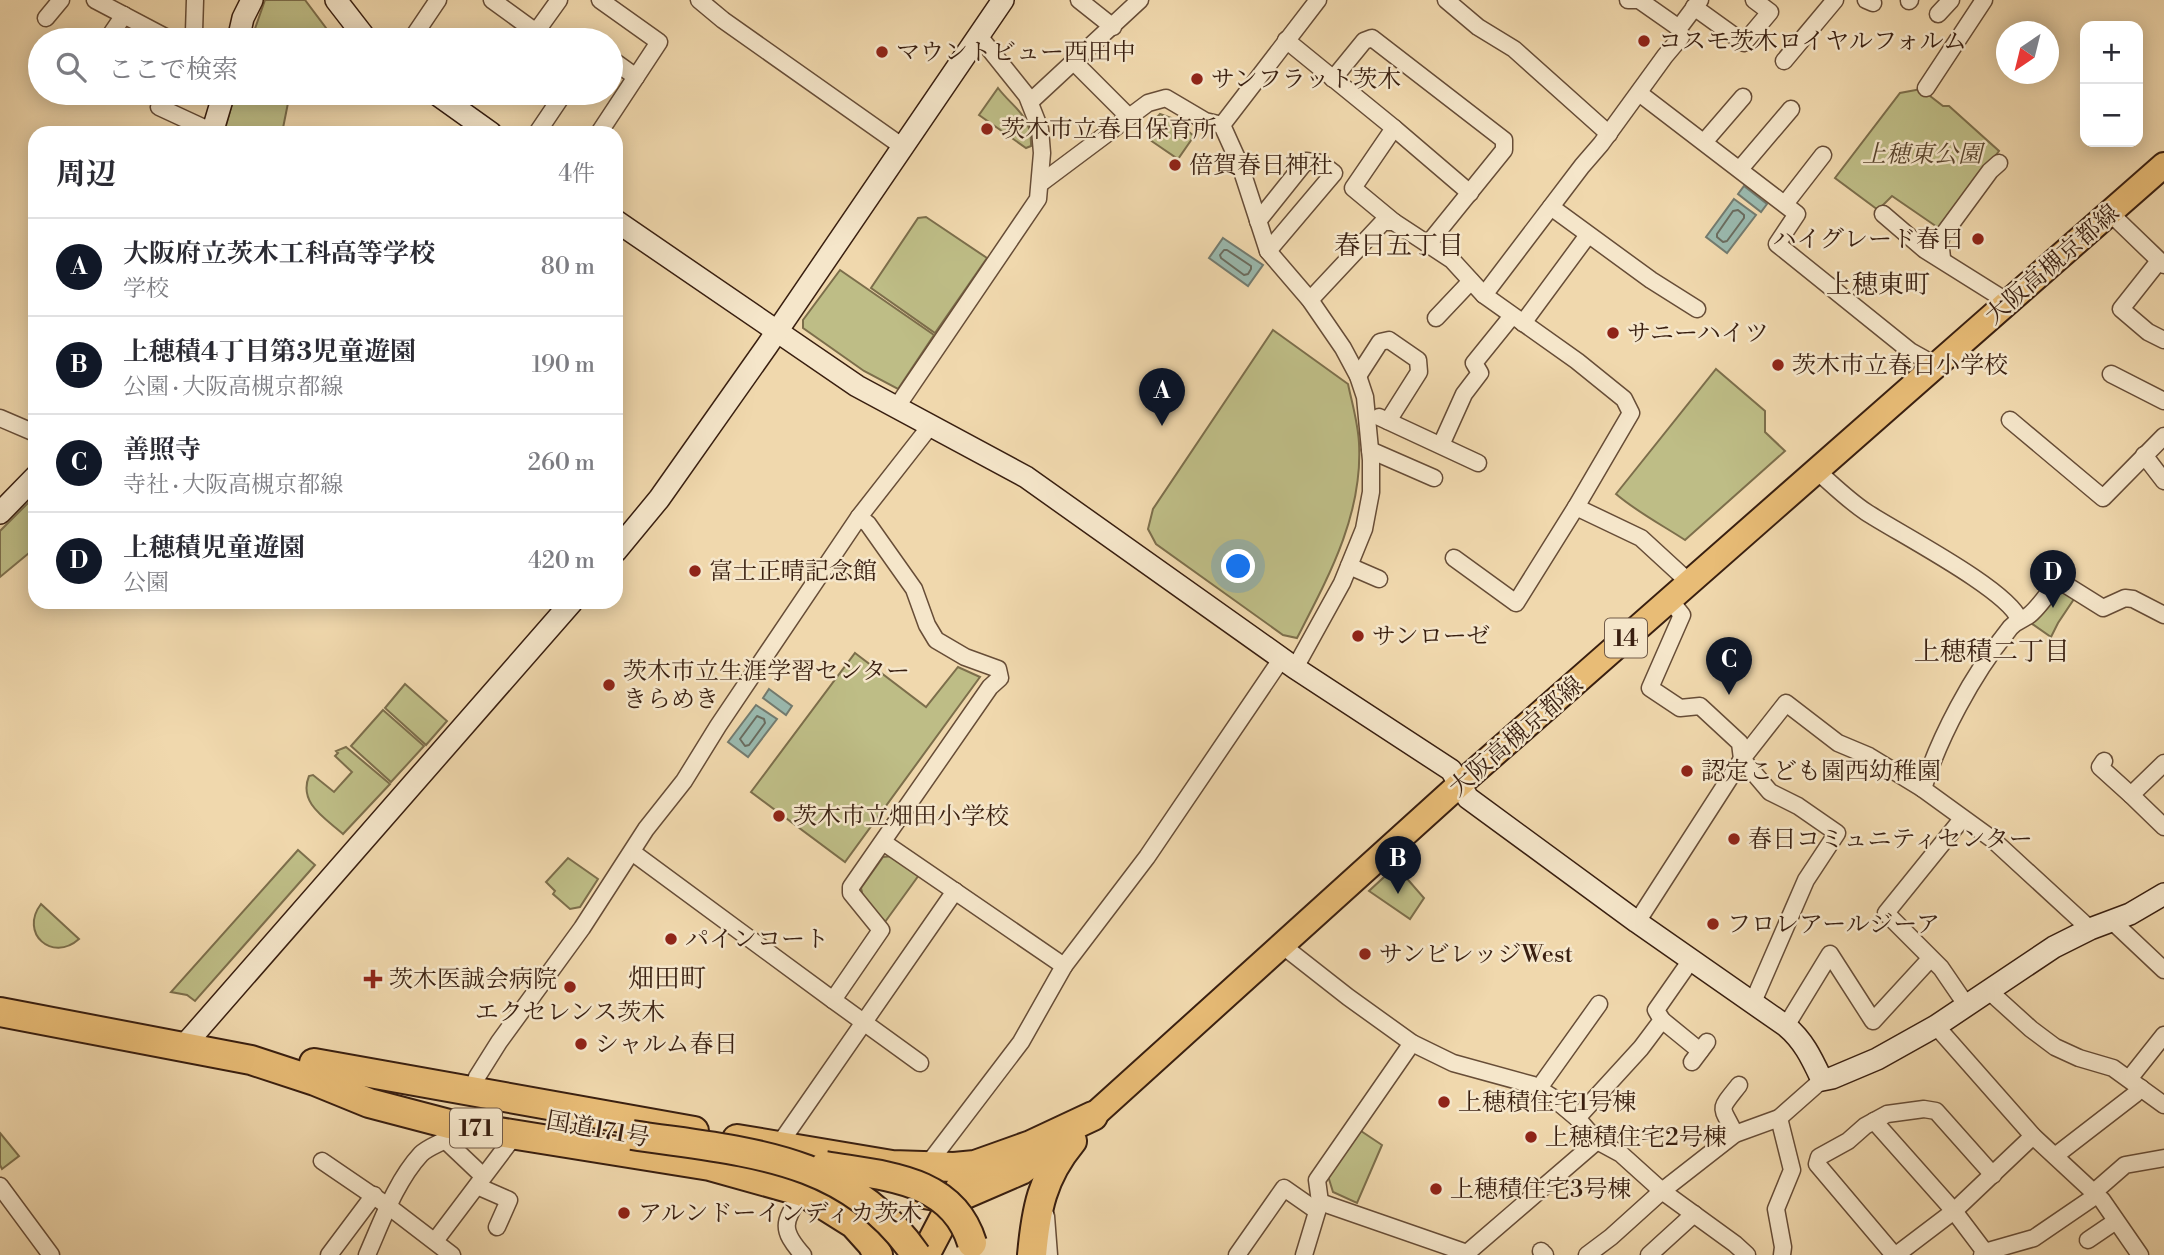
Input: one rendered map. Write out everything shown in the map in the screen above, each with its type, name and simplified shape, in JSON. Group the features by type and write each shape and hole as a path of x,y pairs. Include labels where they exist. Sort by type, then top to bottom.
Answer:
{"highway":[{"name":"国道171号","path":"0,1012 251,1060 314,1063 456,1103 632,1135 776,1152 850,1189 875,1207 901,1233 916,1255"},
{"name":"国道171号","path":"251,1060 315,1081 447,1132 515,1135 710,1166 803,1192 854,1224 878,1255"},
{"path":"314,1063 409,1078 776,1152 917,1185 933,1192 954,1209 967,1227 973,1249"},
{"path":"776,1152 925,1168 975,1165 1031,1145 1093,1116"},
{"path":"1032,1255 1037,1212 1047,1182 1061,1154 1093,1116"},
{"path":"710,1166 789,1173 954,1199 1021,1170 1093,1116"},
{"path":"925,1255 975,1165"}],"main road":[{"name":"大阪高槻京都線","path":"1093,1116 1459,785 2164,165"}],"street":[{"path":"46,18 61,0"},
{"path":"95,0 148,28"},
{"path":"194,28 195,0"},
{"path":"241,28 252,0"},
{"path":"336,0 358,28"},
{"path":"419,28 438,0"},
{"path":"492,0 530,28"},
{"path":"539,28 559,0"},
{"path":"600,0 659,42 623,97"},
{"path":"699,0 903,148"},
{"path":"623,543 659,499 778,331 1003,0"},
{"path":"1079,0 1113,27"},
{"path":"1030,102 1140,0"},
{"path":"1222,125 1318,0"},
{"path":"1446,0 1478,27 1514,49 1609,134"},
{"path":"1484,295 1681,37 1679,28 1639,0 1628,0"},
{"path":"1679,28 1697,4 1744,43 1770,12 1754,0"},
{"path":"1783,61 1835,0"},
{"path":"1938,14 1951,0"},
{"path":"1926,88 1984,0"},
{"path":"115,28 124,15"},
{"path":"896,408 1038,199 1041,183 1040,129 1030,102 979,36"},
{"path":"1333,79 1364,41 1373,38 1504,140 1504,150 1428,243"},
{"path":"1286,40 1470,193"},
{"path":"1074,62 1129,117"},
{"path":"623,68 636,77"},
{"path":"1639,93 1797,214 1777,244 1910,351 1937,366"},
{"path":"1704,141 1743,97"},
{"path":"1041,183 1148,103 1166,98 1205,121 1222,125"},
{"path":"215,126 221,105"},
{"path":"452,105 481,126"},
{"path":"542,126 556,105"},
{"path":"604,126 618,105"},
{"path":"159,107 198,126"},
{"path":"1740,169 1791,109"},
{"path":"925,1168 1021,1042 1063,966 1147,857 1289,663 1342,583 1364,529 1371,492 1370,450 1365,397 1358,376 1343,348 1310,300 1268,251 1240,165 1222,125"},
{"path":"1394,128 1353,188 1394,222 1452,260 1484,295 1577,360 1624,399 1631,413 1577,507 1516,603 1454,558"},
{"path":"1785,204 1823,155"},
{"path":"1258,221 1306,161 1321,163 1334,173 1268,251"},
{"path":"1942,258 1940,239 1998,163"},
{"path":"1551,207 1697,309"},
{"path":"2110,213 2161,263 2121,309 2148,332 2164,340"},
{"path":"1883,214 1926,250 2008,302"},
{"path":"1310,300 1383,222 1394,222"},
{"path":"623,226 857,386 1026,477 1289,663 1451,770 1468,798 1798,1036 1822,1080"},
{"path":"1441,445 1464,394 1480,373 1474,363 1517,319 1588,235"},
{"path":"1436,318 1471,281"},
{"path":"1358,376 1380,342 1389,340 1418,360 1419,372 1388,421"},
{"path":"2111,374 2164,401"},
{"path":"1367,411 1478,463"},
{"path":"0,418 28,430"},
{"path":"2010,420 2103,498 2164,436"},
{"path":"472,1092 491,1053 582,928 646,829 684,781 859,517 931,425"},
{"path":"1370,450 1434,478"},
{"path":"2144,455 2164,481"},
{"path":"1817,471 1841,494 1866,512 2003,599 2019,619"},
{"path":"0,513 28,484"},
{"path":"1577,507 1640,538 1690,583"},
{"path":"833,1000 881,930 851,893 851,887 990,687 1000,678 998,669 965,657 936,640 927,625 914,589 868,524 859,517"},
{"path":"1349,566 1379,579"},
{"path":"1923,789 1977,673 2008,630 2019,619 2028,616 2056,583 2063,583 2103,608 2125,598 2133,599 2164,615"},
{"path":"1670,600 1682,615 1650,688 1680,708 1700,706 1740,743 1742,760 1770,792 1798,806 1836,832 1806,880 1753,1002"},
{"path":"182,1048 566,609"},
{"path":"1637,922 1742,760 1786,703 1838,743 1869,756 1923,789 1992,839 2090,929"},
{"path":"2104,761 2100,767 2164,827"},
{"path":"2131,795 2164,763"},
{"path":"1962,819 1886,913 1941,968 1967,1006"},
{"path":"883,842 1063,966"},
{"path":"632,852 920,1063"},
{"path":"776,1152 955,891"},
{"path":"1587,1255 1735,1134 1779,1118 1822,1080 1877,1059 1936,1026 2054,947 2090,929 2130,914 2164,894"},
{"path":"2112,921 2164,970"},
{"path":"1283,946 1412,1043 1453,1063 1496,1073 1539,1088 1577,1118 1597,1141 1620,1154 1662,1191 1747,1255"},
{"path":"1786,1026 1830,954 1873,1021 1930,959"},
{"path":"1691,960 1656,1010 1662,1020 1700,1052"},
{"path":"1990,991 2055,1047 2079,1058 2113,1068 2164,1105"},
{"path":"1539,1088 1599,1004"},
{"path":"1577,1118 1641,1048 1662,1020"},
{"path":"1936,1026 2033,1136 2102,1200 2137,1254"},
{"path":"2055,1156 2134,1095 2135,1083 2164,1035"},
{"path":"1304,1255 1319,1206 1317,1180 1412,1043"},
{"path":"1735,1134 1722,1114 1723,1105 1739,1085"},
{"path":"1993,1175 1936,1111 1930,1109 1901,1111 1874,1121 1853,1138 1819,1157 1817,1164 1895,1255 1954,1210 1993,1175 2033,1136"},
{"path":"1779,1118 1792,1171 1776,1209 1782,1255"},
{"path":"1874,1121 1954,1210 1983,1253 2034,1238 2091,1199 2094,1192 2125,1165 2164,1158"},
{"path":"367,1255 388,1206 423,1152 447,1132 480,1181 509,1200 497,1227"},
{"path":"433,1246 515,1135"},
{"path":"1237,1255 1284,1188 1319,1206 1468,1254 1597,1141"},
{"path":"321,1161 374,1195 433,1246 452,1255"},
{"path":"1047,1182 1045,1198 1049,1255"},
{"path":"0,1186 51,1255"},
{"path":"803,1192 786,1219 785,1229 790,1241 803,1255"},
{"path":"329,1255 374,1195"},
{"path":"1649,1255 1694,1214"},
{"path":"2088,1240 2116,1221"}],"green space":[{"path":"265,0 305,0 326,28 255,28"},
{"path":"998,88 1021,113 1029,127 1031,146 1026,148 979,115"},
{"name":"上穂東公園","path":"1921,89 1943,106 1949,106 1999,151 1940,229 1892,196 1878,210 1835,178 1900,93"},
{"path":"232,105 288,105 283,126 226,126"},
{"path":"1160,114 1171,118 1194,136 1178,159 1150,140 1148,127"},
{"path":"926,217 987,258 935,333 871,288 918,218"},
{"path":"840,270 934,335 898,389 864,371 803,328 803,320"},
{"path":"1273,330 1348,384 1359,443 1356,495 1350,520 1332,568 1297,638 1283,635 1156,544 1148,529 1153,509"},
{"path":"1716,369 1765,411 1765,432 1785,451 1685,540 1616,494"},
{"path":"28,503 28,554 0,577 0,531"},
{"path":"2056,589 2076,596 2051,637 2028,621"},
{"path":"855,653 926,707 958,667 980,677 845,862 751,792"},
{"path":"405,684 447,721 426,745 385,708"},
{"path":"383,710 424,746 391,782 351,746"},
{"path":"346,747 390,784 343,834 315,809 307,794 307,786 309,776 313,775 334,792 352,772 335,756 338,753 336,751"},
{"path":"298,850 315,865 195,1001 187,995 171,992"},
{"path":"894,856 919,875 885,922 863,897 861,888 883,857"},
{"path":"568,858 598,879 580,907 570,909 553,894 555,891 546,882"},
{"path":"1396,866 1424,898 1410,919 1369,891"},
{"path":"41,904 79,939 69,946 59,948 42,941 36,934 34,925 35,915"},
{"path":"1361,1131 1382,1145 1357,1203 1333,1192 1328,1176"},
{"path":"0,1133 19,1156 2,1169 0,1165"}],"water":[{"path":"1744,186 1767,204 1761,212 1738,194"},
{"path":"1734,199 1756,215 1727,253 1706,237"},
{"path":"1223,238 1263,265 1248,286 1209,258"},
{"path":"769,689 792,706 786,715 763,698"},
{"path":"756,705 777,719 748,757 728,742"}],"place":[{"name":"コスモ茨木ロイヤルフォルム","path":"1644,41"},
{"name":"マウントビュー西田中","path":"882,52"},
{"name":"サンフラット茨木","path":"1197,79"},
{"name":"茨木市立春日保育所","path":"987,129"},
{"name":"倍賀春日神社","path":"1175,165"},
{"name":"ハイグレード春日","path":"1978,239"},
{"name":"サニーハイツ","path":"1613,333"},
{"name":"茨木市立春日小学校","path":"1778,365"},
{"name":"大阪府立茨木工科高等学校","path":"1162,426"},
{"name":"富士正晴記念館","path":"695,571"},
{"name":"上穂積児童遊園","path":"2053,608"},
{"name":"サンローゼ","path":"1358,636"},
{"name":"茨木市立生涯学習センター きらめき","path":"609,685"},
{"name":"善照寺","path":"1729,695"},
{"name":"認定こども園西幼稚園","path":"1687,771"},
{"name":"茨木市立畑田小学校","path":"779,816"},
{"name":"春日コミュニティセンター","path":"1734,839"},
{"name":"上穂積4丁目第3児童遊園","path":"1398,894"},
{"name":"フロレアールジーア","path":"1713,924"},
{"name":"パインコート","path":"671,939"},
{"name":"サンビレッジWest","path":"1365,954"},
{"name":"茨木医誠会病院","path":"373,979"},
{"name":"エクセレンス茨木","path":"570,987"},
{"name":"シャルム春日","path":"581,1044"},
{"name":"上穂積住宅1号棟","path":"1444,1102"},
{"name":"上穂積住宅2号棟","path":"1531,1137"},
{"name":"上穂積住宅3号棟","path":"1436,1189"},
{"name":"アルンドーインディカ茨木","path":"624,1213"}],"district":[{"name":"春日五丁目","path":"1399,245"},
{"name":"上穂東町","path":"1878,284"},
{"name":"上穂積二丁目","path":"1992,651"},
{"name":"畑田町","path":"667,978"}]}
